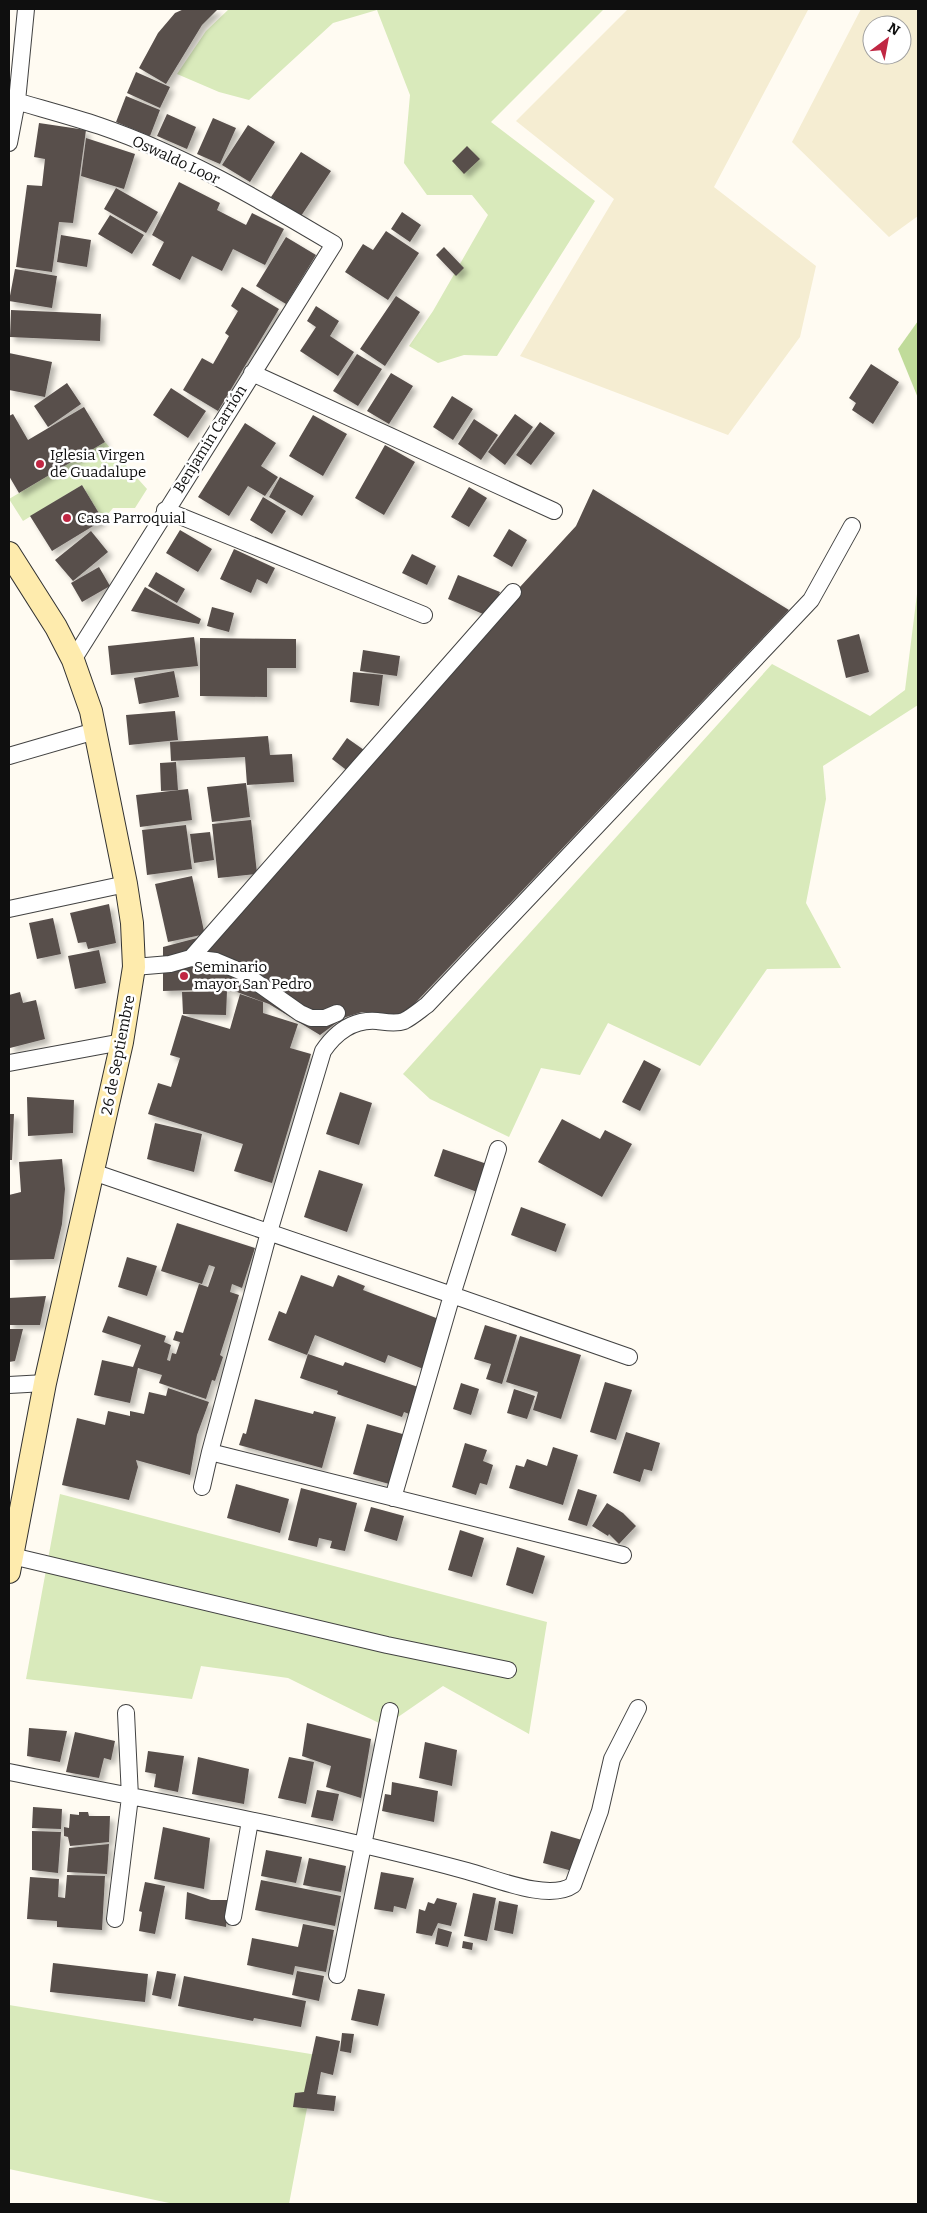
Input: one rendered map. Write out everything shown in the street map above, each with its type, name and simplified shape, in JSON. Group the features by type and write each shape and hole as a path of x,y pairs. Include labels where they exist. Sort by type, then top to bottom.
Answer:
{"street":[{"path":"9,143 26,9"},
{"name":"Oswaldo Loor","path":"13,100 101,126 173,157 263,202 334,244"},
{"name":"Benjamin Carrión","path":"73,660 165,510 334,244"},
{"path":"252,374 554,510"},
{"path":"165,510 424,615"},
{"path":"202,1487 269,1232 323,1051 333,1036 350,1025 368,1021 390,1023 404,1021 427,1005 811,600 852,526"},
{"name":"26 de Septiembre","path":"9,553 56,627 73,660 82,684 95,731 126,884 132,923 134,967 122,1042 45,1383 10,1564"},
{"path":"190,958 512,592"},
{"path":"9,756 95,731"},
{"path":"9,909 126,884"},
{"path":"134,967 170,964 190,958 216,961 242,972 306,1016 325,1018 337,1013"},
{"path":"9,1063 122,1042"},
{"path":"393,1498 452,1295 498,1149"},
{"path":"93,1172 629,1357"},
{"path":"9,1385 45,1383"},
{"path":"210,1452 622,1555"},
{"path":"10,1564 508,1670"},
{"path":"9,1772 250,1820 363,1845 526,1887 553,1892 565,1890 572,1885 600,1811 612,1759 638,1708"},
{"path":"337,1976 390,1711"},
{"path":"114,1919 130,1797 126,1713"},
{"path":"233,1917 250,1820"}],"shaded area":[{"path":"628,9 808,10 714,187 816,266 800,337 728,435 520,356 614,199 516,121"},
{"path":"861,9 918,9 918,216 889,237 792,142"}],"green space":[{"path":"229,9 604,9 491,122 595,201 497,356 464,355 438,363 409,346 433,311 488,215 472,195 427,195 404,163 410,95 377,10 333,23 249,100 219,92 177,74 206,31"},
{"path":"918,321 918,398 898,349"},
{"path":"105,442 147,489 135,508 113,508 103,520 82,485 23,521 9,499"},
{"path":"918,586 918,705 823,766 826,799 806,903 841,968 767,969 700,1066 608,1023 580,1075 541,1068 509,1137 430,1099 403,1074 772,664 870,716 905,690"},
{"path":"60,1494 547,1622 529,1734 443,1686 385,1726 288,1678 201,1666 192,1699 26,1679"},
{"path":"9,2005 317,2055 289,2204 174,2204 9,2169"}],"building":[{"path":"184,9 218,9 202,25 166,84 139,68 158,33 175,13"},
{"path":"136,72 170,87 160,108 127,93"},
{"path":"126,96 160,110 150,136 116,122"},
{"path":"167,114 196,127 187,149 157,136"},
{"path":"213,118 236,128 220,164 197,154"},
{"path":"39,123 86,130 73,223 59,222 52,272 16,267 27,185 42,186 45,159 34,157"},
{"path":"248,125 275,142 250,182 222,165"},
{"path":"86,138 135,154 124,189 81,176"},
{"path":"467,146 480,159 464,174 452,161"},
{"path":"301,152 331,171 301,216 271,197"},
{"path":"179,182 220,203 217,210 246,225 252,213 284,229 265,265 233,249 222,271 192,256 180,280 152,265 164,242 152,235"},
{"path":"116,188 158,212 146,233 104,209"},
{"path":"402,212 421,225 410,242 391,229"},
{"path":"110,215 144,235 132,254 98,234"},
{"path":"386,231 419,253 388,300 345,272 363,244 373,250"},
{"path":"61,235 91,240 87,267 57,262"},
{"path":"286,237 316,255 286,304 256,286"},
{"path":"444,247 464,268 456,276 436,255"},
{"path":"15,269 57,276 52,308 9,301"},
{"path":"242,287 279,309 218,411 183,390 202,358 213,364 229,336 225,333 238,311 231,306"},
{"path":"396,296 420,312 385,366 360,349"},
{"path":"316,306 339,321 330,336 354,352 338,376 300,351 316,327 307,321"},
{"path":"11,310 101,314 100,341 10,337"},
{"path":"9,353 52,362 45,397 9,390"},
{"path":"357,354 382,369 358,406 333,391"},
{"path":"871,364 899,382 873,424 852,410 856,403 849,398"},
{"path":"391,373 413,386 389,424 367,411"},
{"path":"67,383 81,404 48,427 34,406"},
{"path":"171,388 206,411 188,438 153,415"},
{"path":"452,396 473,409 453,440 433,427"},
{"name":"Iglesia Virgen de Guadalupe","path":"84,407 105,442 19,493 9,476 9,416 13,414 28,440"},
{"path":"515,414 533,427 505,465 488,452"},
{"path":"313,415 347,434 323,476 289,456"},
{"path":"474,419 498,435 481,460 458,444"},
{"path":"540,422 555,433 531,465 516,455"},
{"path":"245,423 276,443 261,466 278,477 265,496 248,486 229,516 198,497"},
{"path":"385,445 415,462 384,515 355,498"},
{"path":"280,477 314,496 302,516 269,497"},
{"name":"Casa Parroquial","path":"82,485 103,520 52,551 30,516"},
{"path":"469,487 487,498 469,527 451,517"},
{"name":"Seminario mayor San Pedro","path":"593,489 789,610 399,1020 382,1014 362,1012 343,1018 320,1035 269,1004 229,989 163,991 163,947 197,938 201,935 168,942 155,884 192,876 204,931 256,874 218,878 212,824 251,820 257,873 576,526"},
{"path":"263,497 286,511 272,534 250,520"},
{"path":"509,529 527,540 512,567 493,556"},
{"path":"180,530 212,549 198,572 166,553"},
{"path":"91,531 108,552 73,581 55,560"},
{"path":"234,549 275,568 267,584 257,579 251,593 220,579"},
{"path":"412,554 436,566 427,585 402,573"},
{"path":"99,567 110,586 82,602 71,583"},
{"path":"156,572 185,589 177,603 148,586"},
{"path":"458,575 500,592 490,617 448,599"},
{"path":"145,587 201,619 199,624 131,611"},
{"path":"212,607 234,613 229,632 207,626"},
{"path":"859,634 869,672 846,678 837,640"},
{"path":"194,637 198,666 111,675 108,646"},
{"path":"200,638 296,639 296,668 267,668 267,697 200,696"},
{"path":"363,650 400,656 397,676 360,671"},
{"path":"174,671 179,697 139,704 134,678"},
{"path":"353,672 383,675 379,706 350,702"},
{"path":"175,711 178,740 129,745 126,715"},
{"path":"268,736 270,755 292,754 294,782 247,785 245,757 171,761 170,742"},
{"path":"347,738 364,750 349,772 332,759"},
{"path":"176,762 178,790 161,791 160,763"},
{"path":"246,783 250,817 212,822 207,787"},
{"path":"188,789 192,820 140,827 136,795"},
{"path":"186,825 192,869 147,875 142,830"},
{"path":"210,832 214,860 194,863 190,834"},
{"path":"109,904 116,943 88,949 86,942 78,943 70,913"},
{"path":"53,918 61,954 37,959 29,923"},
{"path":"99,950 106,983 75,989 68,956"},
{"path":"227,991 226,1015 183,1014 182,992"},
{"path":"20,992 23,1003 36,1000 45,1039 10,1048 9,995"},
{"path":"240,994 263,1002 263,1013 298,1024 290,1048 311,1054 272,1183 234,1171 243,1144 148,1114 158,1083 171,1087 180,1058 170,1055 182,1015 230,1029"},
{"path":"644,1060 661,1069 640,1111 622,1102"},
{"path":"340,1092 372,1103 359,1145 326,1134"},
{"path":"27,1097 74,1100 73,1133 28,1136"},
{"path":"9,1114 14,1114 12,1160 9,1160"},
{"path":"562,1119 600,1139 605,1130 632,1144 602,1197 538,1162"},
{"path":"155,1123 202,1134 194,1172 147,1159"},
{"path":"443,1149 490,1165 480,1193 434,1176"},
{"path":"62,1159 65,1189 62,1224 54,1259 9,1260 9,1195 21,1192 19,1162"},
{"path":"319,1170 363,1184 347,1232 304,1217"},
{"path":"521,1207 566,1224 556,1252 511,1235"},
{"path":"177,1223 255,1248 242,1288 232,1284 230,1292 239,1295 220,1355 223,1357 215,1381 212,1380 206,1399 159,1383 162,1375 138,1368 130,1403 94,1395 102,1360 133,1367 141,1345 102,1332 108,1316 166,1336 164,1342 171,1345 167,1360 170,1361 172,1353 176,1354 180,1342 173,1340 176,1331 183,1333 199,1284 208,1287 215,1267 209,1265 202,1284 161,1271"},
{"path":"127,1257 157,1266 147,1296 118,1287"},
{"path":"301,1275 333,1287 338,1275 365,1286 363,1290 444,1321 426,1370 388,1355 385,1363 315,1335 307,1355 268,1340 279,1311 286,1314"},
{"path":"46,1296 40,1325 9,1325 9,1298"},
{"path":"485,1325 517,1335 502,1384 486,1379 491,1364 474,1359"},
{"path":"9,1329 23,1329 15,1361 9,1362"},
{"path":"520,1336 581,1355 561,1419 533,1410 538,1392 506,1382"},
{"path":"308,1354 343,1366 345,1362 424,1389 414,1416 404,1412 402,1417 337,1394 338,1391 300,1378"},
{"path":"605,1382 632,1390 616,1440 590,1432"},
{"path":"461,1383 479,1389 471,1415 453,1409"},
{"path":"168,1388 209,1402 197,1435 190,1475 136,1460 138,1467 129,1500 62,1485 77,1418 105,1425 108,1411 130,1416 130,1411 144,1414 149,1392 166,1396"},
{"path":"514,1389 535,1396 527,1419 507,1413"},
{"path":"255,1399 313,1414 314,1411 336,1417 322,1468 239,1445 243,1433 246,1434"},
{"path":"367,1424 406,1435 393,1485 353,1474"},
{"path":"626,1432 660,1443 652,1471 644,1469 640,1482 613,1473"},
{"path":"465,1443 487,1450 483,1461 493,1465 487,1485 480,1483 476,1495 452,1487"},
{"path":"553,1447 578,1455 563,1505 509,1488 516,1465 524,1467 527,1459 547,1466"},
{"path":"236,1484 289,1499 280,1533 227,1518"},
{"path":"301,1488 357,1503 345,1551 330,1548 332,1541 319,1538 317,1547 288,1540"},
{"path":"578,1489 597,1495 587,1526 568,1520"},
{"path":"607,1503 623,1513 636,1526 619,1544 609,1534 608,1536 592,1526"},
{"path":"371,1507 404,1516 397,1541 364,1531"},
{"path":"460,1530 484,1538 472,1577 448,1570"},
{"path":"517,1547 545,1556 533,1594 506,1585"},
{"path":"307,1723 371,1739 361,1798 326,1787 331,1766 302,1756"},
{"path":"29,1728 67,1731 60,1762 27,1756"},
{"path":"75,1732 115,1741 111,1760 104,1758 99,1778 66,1772"},
{"path":"425,1742 457,1750 452,1786 419,1778"},
{"path":"148,1751 184,1756 178,1792 154,1787 156,1774 145,1772"},
{"path":"198,1757 249,1769 244,1804 192,1794"},
{"path":"289,1757 314,1762 306,1804 278,1798"},
{"path":"392,1782 438,1791 434,1822 382,1811 385,1794 391,1795"},
{"path":"317,1790 339,1794 333,1821 311,1817"},
{"path":"33,1807 62,1809 61,1829 32,1828"},
{"path":"79,1812 88,1812 89,1816 110,1816 109,1842 70,1846 68,1837 64,1836 64,1827 69,1828 70,1814 79,1815"},
{"path":"163,1827 210,1838 204,1889 154,1879"},
{"path":"32,1831 61,1832 58,1873 32,1870"},
{"path":"551,1831 582,1840 576,1872 543,1863"},
{"path":"109,1844 107,1874 67,1872 69,1848"},
{"path":"266,1850 302,1857 296,1883 261,1876"},
{"path":"309,1858 346,1866 341,1892 303,1885"},
{"path":"381,1872 414,1878 406,1909 394,1906 393,1912 374,1909"},
{"path":"67,1875 105,1876 102,1930 57,1927 57,1921 27,1919 30,1877 59,1879 58,1897 65,1898"},
{"path":"261,1880 341,1896 335,1926 255,1910"},
{"path":"145,1882 165,1886 155,1934 139,1931 142,1912 139,1911"},
{"path":"187,1892 211,1900 229,1900 226,1927 185,1919"},
{"path":"473,1893 496,1898 487,1941 464,1936"},
{"path":"437,1898 457,1903 451,1926 438,1923 432,1936 416,1933 419,1909 425,1911 428,1902 434,1904"},
{"path":"499,1901 518,1905 513,1934 494,1930"},
{"path":"303,1924 334,1930 326,1972 295,1966 293,1975 247,1965 252,1938 298,1947"},
{"path":"438,1928 452,1932 448,1947 435,1944"},
{"path":"463,1941 473,1943 472,1950 462,1948"},
{"path":"53,1963 148,1974 145,2002 50,1992"},
{"path":"157,1971 176,1974 171,1999 152,1995"},
{"path":"297,1971 324,1976 319,2001 292,1995"},
{"path":"184,1976 306,2001 301,2027 254,2018 253,2021 178,2006"},
{"path":"358,1989 385,1994 378,2026 351,2020"},
{"path":"342,2033 354,2034 351,2053 340,2051"},
{"path":"316,2036 340,2041 333,2075 321,2072 317,2094 336,2096 334,2111 293,2107 295,2093 304,2092"}],"place":[{"name":"Iglesia Virgen de Guadalupe","path":"40,464"},
{"name":"Casa Parroquial","path":"67,518"},
{"name":"Seminario mayor San Pedro","path":"184,976"}]}
